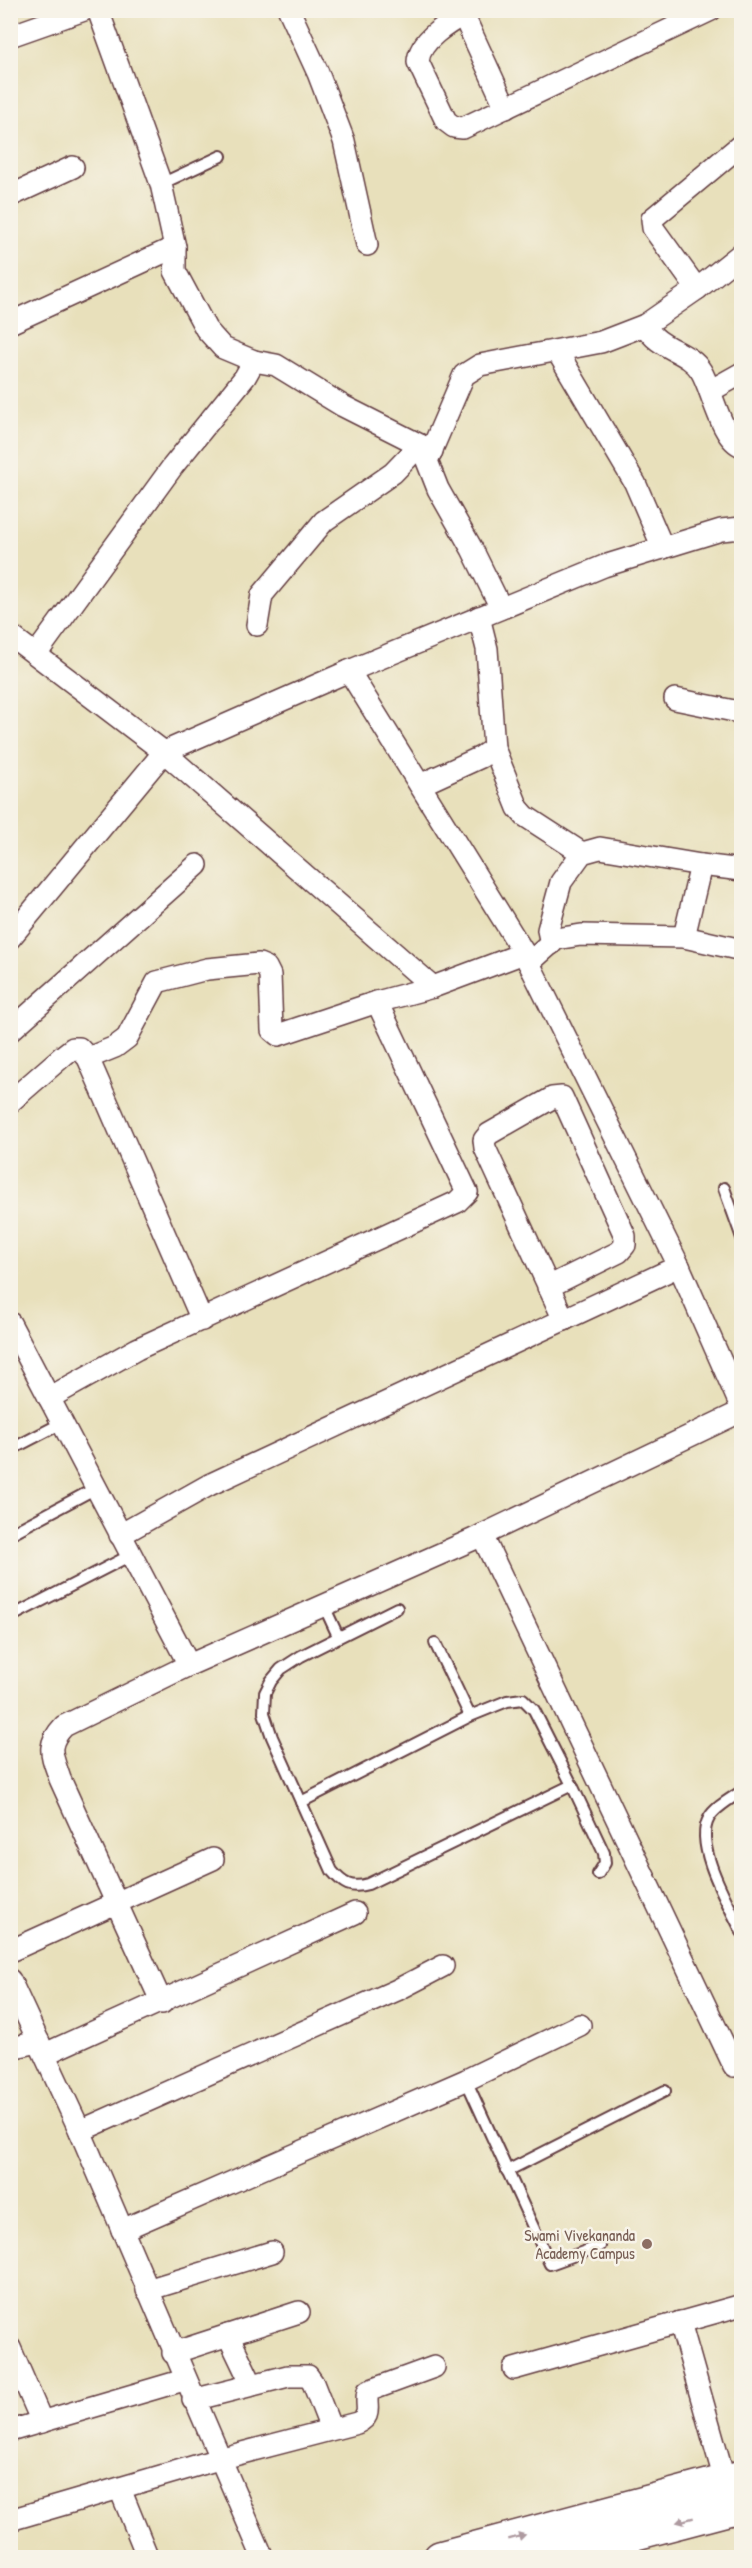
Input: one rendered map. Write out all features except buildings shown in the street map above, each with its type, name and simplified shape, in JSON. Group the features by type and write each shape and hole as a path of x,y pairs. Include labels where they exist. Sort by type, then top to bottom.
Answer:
{"main road":[{"path":"557,2556 736,2488"},
{"path":"440,2558 736,2488"}],"street":[{"path":"10,36 84,10"},
{"path":"98,10 161,184 175,247 175,271 206,329 223,348 254,362 276,365 343,406 426,448"},
{"path":"289,10 318,73 344,141 367,245"},
{"path":"506,108 465,12 418,52 418,62 446,121 454,127 463,128 506,108 711,10"},
{"path":"697,289 653,228 652,219 741,144"},
{"path":"10,196 73,166"},
{"path":"10,323 175,247"},
{"path":"257,625 262,595 317,529 426,448 464,375 480,365 601,342 645,325 697,289 741,253"},
{"path":"645,325 654,340 698,366 729,437 741,446"},
{"path":"557,351 634,483 663,548"},
{"path":"37,653 173,466 245,377 254,362"},
{"path":"710,391 741,373"},
{"path":"426,448 427,461 438,489 472,549 501,608"},
{"path":"10,938 164,752 349,671 604,566 721,530 741,528"},
{"path":"479,617 487,649 494,748 518,808 525,816 582,853"},
{"path":"10,635 37,653 164,752 433,987"},
{"path":"162,2003 60,1779 51,1752 52,1738 64,1726 189,1665 482,1535 741,1410 679,1266 527,958 349,671"},
{"path":"675,699 734,711 741,716"},
{"path":"420,785 494,748"},
{"path":"551,944 548,930 561,882 582,853 600,848 741,870"},
{"path":"14,1020 197,865"},
{"path":"684,937 701,865"},
{"path":"88,1058 115,1047 127,1038 157,982 207,969 259,964 266,967 270,975 272,1030 278,1035 377,1002 527,958 556,939 581,935 684,937 741,950"},
{"path":"49,1398 137,1349 457,1202 467,1192 377,1002"},
{"path":"10,1102 73,1048 79,1048 88,1058 202,1320"},
{"path":"548,1287 619,1252 625,1245 625,1236 562,1097 552,1098 489,1134 484,1140 485,1148 548,1287 564,1320"},
{"path":"120,1534 209,1485 679,1266"},
{"path":"10,1323 189,1665"},
{"path":"482,1535 734,2066"},
{"path":"10,1951 213,1859"},
{"path":"10,2048 42,2048 162,2003 355,1913"},
{"path":"80,2131 397,1990 443,1966"},
{"path":"10,1980 80,2131 184,2380 262,2558"},
{"path":"122,2230 466,2080 580,2025"},
{"path":"147,2290 272,2252"},
{"path":"514,2369 741,2305"},
{"path":"173,2354 299,2312"},
{"path":"680,2322 736,2488"},
{"path":"228,2335 252,2385"},
{"path":"10,2348 42,2422"},
{"path":"10,2520 366,2419 369,2412 366,2398 368,2391 376,2386 434,2367"},
{"path":"194,2400 288,2376 308,2376 313,2383 331,2429"},
{"path":"10,2431 184,2380"},
{"path":"120,2489 148,2558"}],"lane":[{"path":"161,184 221,156"},
{"path":"724,1188 741,1238"},
{"path":"10,1450 62,1423"},
{"path":"10,1533 96,1488"},
{"path":"10,1617 131,1555"},
{"path":"324,1606 338,1636"},
{"path":"397,1608 338,1636 281,1669 265,1693 264,1713 272,1737 332,1871 342,1883 356,1887 572,1785"},
{"path":"435,1643 470,1716"},
{"path":"301,1802 470,1716 507,1701 523,1700 534,1710 604,1853 605,1863 598,1874"},
{"path":"741,1791 710,1816 704,1831 708,1855 741,1932"},
{"path":"466,2080 550,2264 600,2246"},
{"path":"507,2171 665,2091"}],"place":[{"name":"Swami Vivekananda Academy Campus","path":"647,2244"}]}
